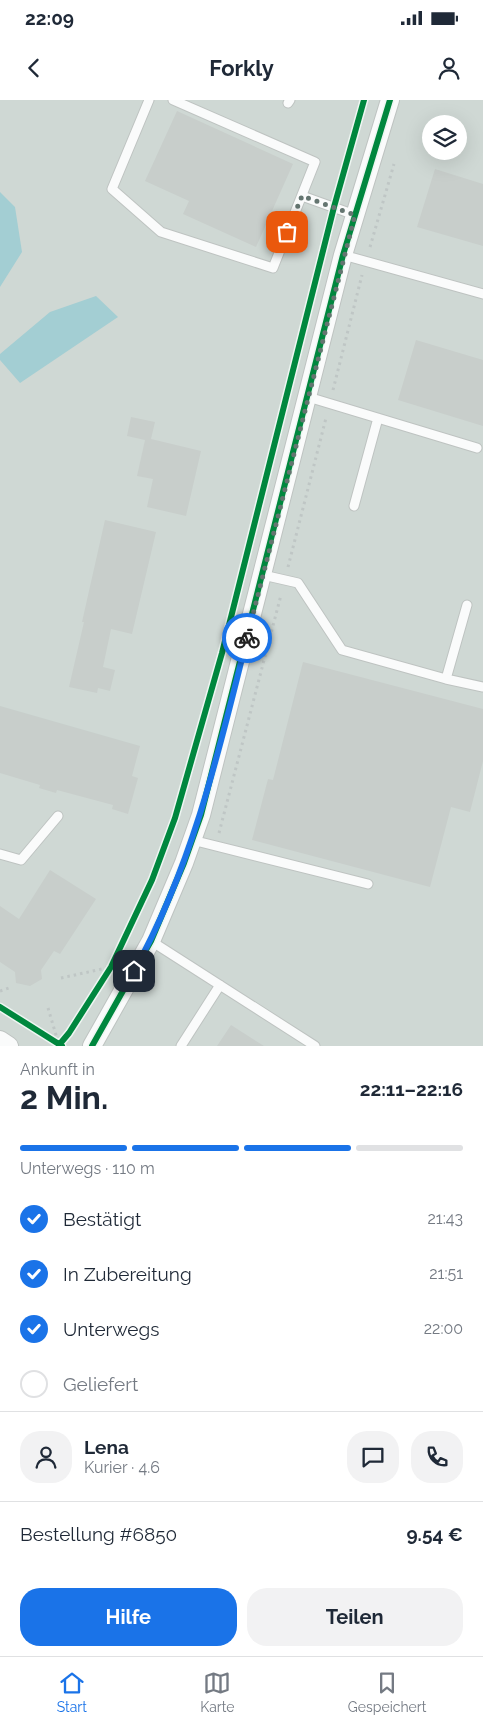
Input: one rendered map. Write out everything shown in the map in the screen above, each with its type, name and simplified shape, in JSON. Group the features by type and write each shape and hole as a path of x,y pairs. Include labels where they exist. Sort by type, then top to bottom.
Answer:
{"street":[{"path":"92,1046 151,941 201,815 343,255 390,100"},
{"path":"0,1040 9,1046"}],"lane":[{"path":"149,100 112,189 161,232 273,268 315,162 173,100"},
{"path":"302,196 355,215"},
{"path":"343,255 483,294"},
{"path":"308,397 477,448"},
{"path":"354,506 378,418"},
{"path":"263,575 298,583 342,650 446,679 483,687"},
{"path":"446,679 467,605"},
{"path":"0,854 21,860 58,816"},
{"path":"192,840 368,884"},
{"path":"151,941 315,1046"},
{"path":"181,1046 220,985"}],"path":[{"path":"61,978 111,966"},
{"path":"0,991 9,988"},
{"path":"48,1008 59,1045"}],"shaded area":[{"path":"0,100 483,100 483,1046 0,1046"}],"water":[{"path":"0,192 15,207 22,252 0,287"},
{"path":"96,296 118,317 20,383 0,360 0,354 50,312"}],"building":[{"path":"177,111 293,164 256,247 183,214 189,201 145,181"},
{"path":"435,169 483,184 483,246 417,227"},
{"path":"416,340 483,360 483,426 398,400"},
{"path":"131,417 155,422 151,439 201,451 186,516 147,507 153,479 137,476 145,440 127,436"},
{"path":"105,520 156,532 132,634 111,629 103,667 115,670 110,691 98,688 97,693 69,687"},
{"path":"303,662 483,709 483,761 470,812 451,807 430,887 252,840 268,779 273,780"},
{"path":"0,706 140,746 132,776 138,778 128,814 112,809 113,805 57,790 56,793 39,788 40,785 0,773"},
{"path":"50,870 96,899 60,954 54,951 41,970 42,979 30,986 16,983 15,972 0,962 0,906 19,919"},
{"path":"231,1025 264,1046 217,1046"}],"cycle path":[{"path":"59,1045 69,1033 111,967 152,880 175,818 222,653 334,207 364,100"},
{"path":"92,1046 151,941 184,863 201,815 343,255 390,100"},
{"path":"0,1007 62,1046"}],"way so far":[{"path":"247,638 343,255 355,215 302,196 287,232"}],"route":[{"path":"134,971 151,941 184,863 201,815 247,638"}]}
